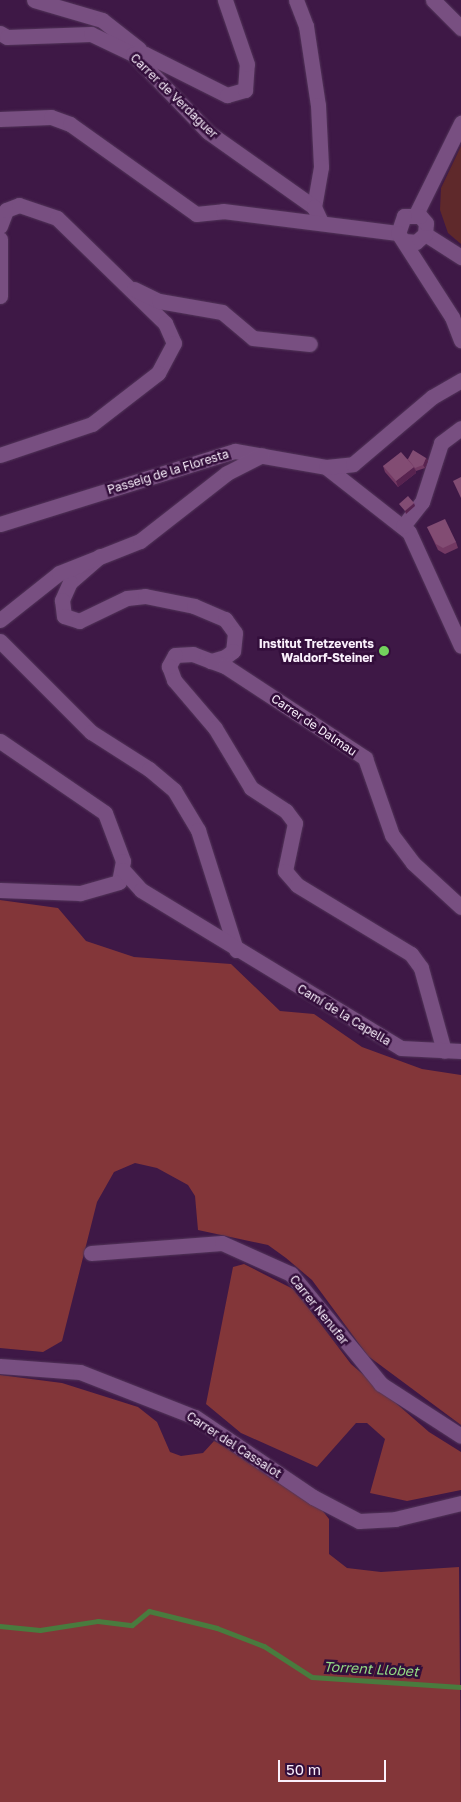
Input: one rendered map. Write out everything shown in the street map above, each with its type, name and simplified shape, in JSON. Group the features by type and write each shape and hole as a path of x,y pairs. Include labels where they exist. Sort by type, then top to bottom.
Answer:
{"street":[{"path":"34,0 102,20 139,54 227,95 245,90 248,79 247,64 225,0"},
{"path":"296,0 306,26 318,105 321,167 314,207"},
{"path":"433,0 461,28"},
{"name":"Carrer de Verdaguer","path":"0,32 6,37 91,34 139,54 208,132 314,207 321,222"},
{"path":"0,119 51,117 70,124 196,214 223,211 321,222 402,237 416,242 425,234 426,223 416,214"},
{"path":"461,124 416,214 400,219 402,237 461,340"},
{"path":"0,226 12,206 40,209 63,224 128,286 172,332 174,343 158,374 92,424 0,455"},
{"path":"425,234 461,257"},
{"path":"0,240 0,296"},
{"path":"128,286 159,301 222,312 253,338 310,344"},
{"name":"Passeig de la Floresta","path":"0,524 203,459 235,451 326,467 353,464 432,397 461,380"},
{"path":"404,526 422,502 441,443 461,428"},
{"path":"0,620 59,573 140,541 227,473 262,455"},
{"path":"326,467 404,526 461,646"},
{"path":"100,556 70,582 62,600 64,616 79,621 127,598 144,596 194,606 225,619 235,633 233,651 211,661"},
{"path":"0,640 91,732 149,768 174,790 198,830 236,950"},
{"name":"Carrer de Dalmau","path":"444,1051 421,968 411,954 297,885 285,871 295,823 286,810 251,788 215,728 174,680 169,666 175,655 193,654 225,666 365,758 392,835 413,863 461,907"},
{"path":"0,741 105,812 120,842 123,870 119,882 80,893 0,890"},
{"name":"Camí de la Capella","path":"123,870 141,890 236,950 401,1048 461,1051"},
{"name":"Carrer Nenufar","path":"91,1253 222,1242 291,1274 381,1384 461,1436"},
{"name":"Carrer del Cassalot","path":"0,1366 80,1372 195,1417 313,1497 360,1521 395,1519 461,1503"}],"shaded area":[{"path":"461,146 461,244 448,233 440,210 441,188"},
{"path":"0,900 58,908 86,941 134,957 231,964 280,1011 314,1014 362,1047 422,1069 461,1075 461,1425 368,1356 312,1280 286,1258 268,1245 198,1230 195,1196 188,1185 157,1168 135,1163 114,1172 97,1202 62,1341 43,1352 0,1348"},
{"path":"244,1264 295,1290 351,1364 429,1432 461,1452 461,1490 407,1501 370,1493 385,1439 367,1423 356,1423 317,1467 241,1433 206,1404 233,1267"},
{"path":"0,1375 62,1383 138,1407 157,1422 170,1452 181,1456 203,1453 214,1441 231,1449 322,1510 329,1519 329,1554 347,1568 381,1572 459,1567 461,1802 0,1802"}],"building":[{"path":"413,450 426,458 423,465 415,468 408,459"},
{"path":"401,452 414,467 396,481 383,466"},
{"path":"461,477 461,498 453,481"},
{"path":"408,496 414,503 405,511 399,504"},
{"path":"445,519 456,542 443,548 436,544 427,527"}],"waterway":[{"name":"Torrent Llobet","path":"0,1626 40,1630 98,1621 132,1625 149,1611 217,1628 264,1646 312,1677 461,1687"}],"place":[{"name":"Institut Tretzevents Waldorf-Steiner","path":"384,651"}]}
